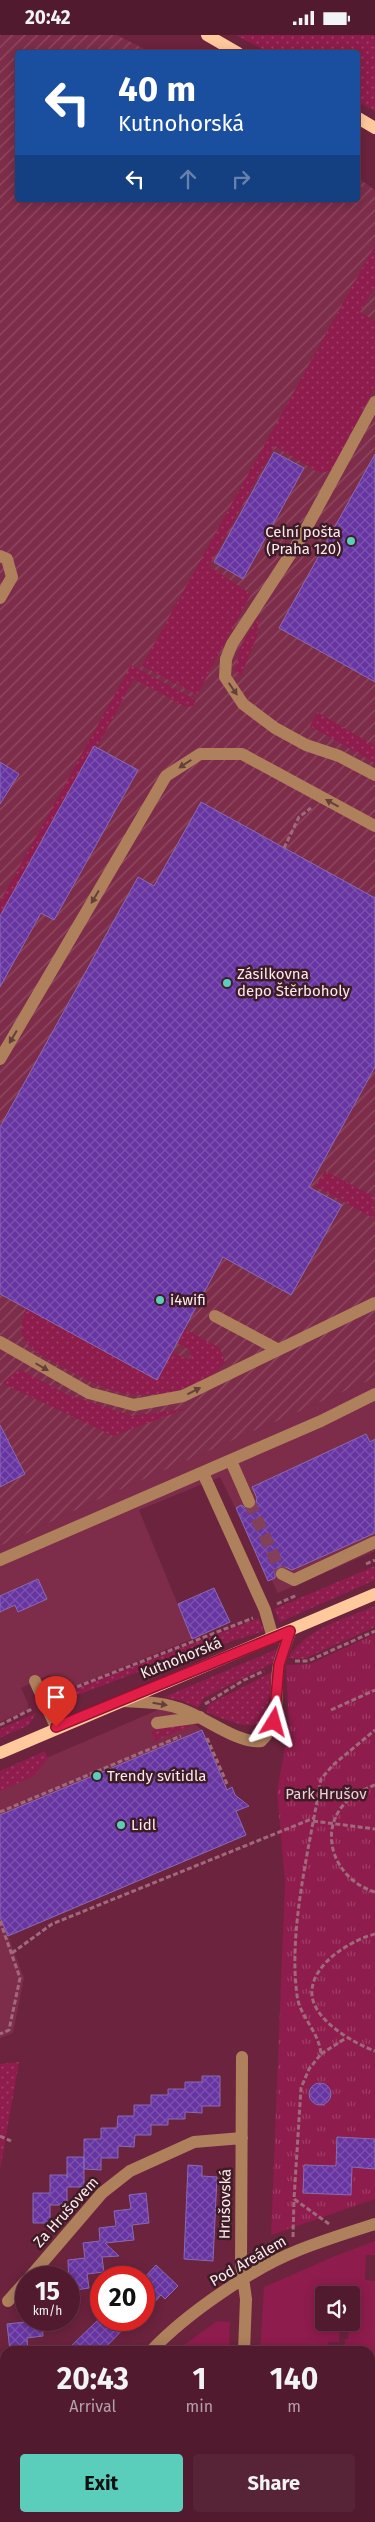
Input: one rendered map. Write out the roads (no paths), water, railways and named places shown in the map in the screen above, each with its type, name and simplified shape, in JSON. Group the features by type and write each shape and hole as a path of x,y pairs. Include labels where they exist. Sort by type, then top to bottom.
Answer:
{"main road":[{"path":"207,35 233,50"},
{"path":"360,120 375,128"},
{"name":"Kutnohorská","path":"0,1753 56,1727 375,1594"}],"street":[{"path":"375,402 301,538 232,644 226,659 226,677 243,704 275,728 306,745 338,755 375,775"},
{"path":"0,555 7,559 12,577 0,598"},
{"path":"0,1059 166,777 200,755 242,754 375,826"},
{"path":"0,1342 88,1393 134,1405 184,1396 277,1349 375,1303"},
{"path":"215,1316 277,1349"},
{"path":"0,1560 231,1461 321,1421 375,1394"},
{"path":"231,1461 249,1502"},
{"path":"203,1473 265,1610 273,1638"},
{"path":"282,1575 294,1580 375,1542"},
{"path":"118,1701 168,1705 201,1714 243,1740 261,1741 267,1735 274,1722 279,1665 290,1631"},
{"path":"36,1681 56,1727"},
{"path":"158,1723 201,1714"},
{"name":"Hrušovská","path":"242,2057 241,2265 246,2299 244,2346"},
{"name":"Za Hrušovem","path":"39,2266 102,2193 130,2171 194,2142 242,2138"},
{"name":"Pod Areálem","path":"157,2346 218,2295 243,2280 298,2251 375,2224"},
{"path":"8,2301 15,2293"}],"tunnel":[{"path":"249,1502 282,1574"}],"place":[{"name":"Celní pošta (Praha 120)","path":"351,541"},
{"name":"Zásilkovna depo Štěrboholy","path":"227,983"},
{"name":"i4wifi","path":"160,1300"},
{"name":"Trendy svítidla","path":"97,1776"},
{"name":"Lidl","path":"121,1825"}],"park label":[{"name":"Park Hrušov","path":"326,1794"}]}
